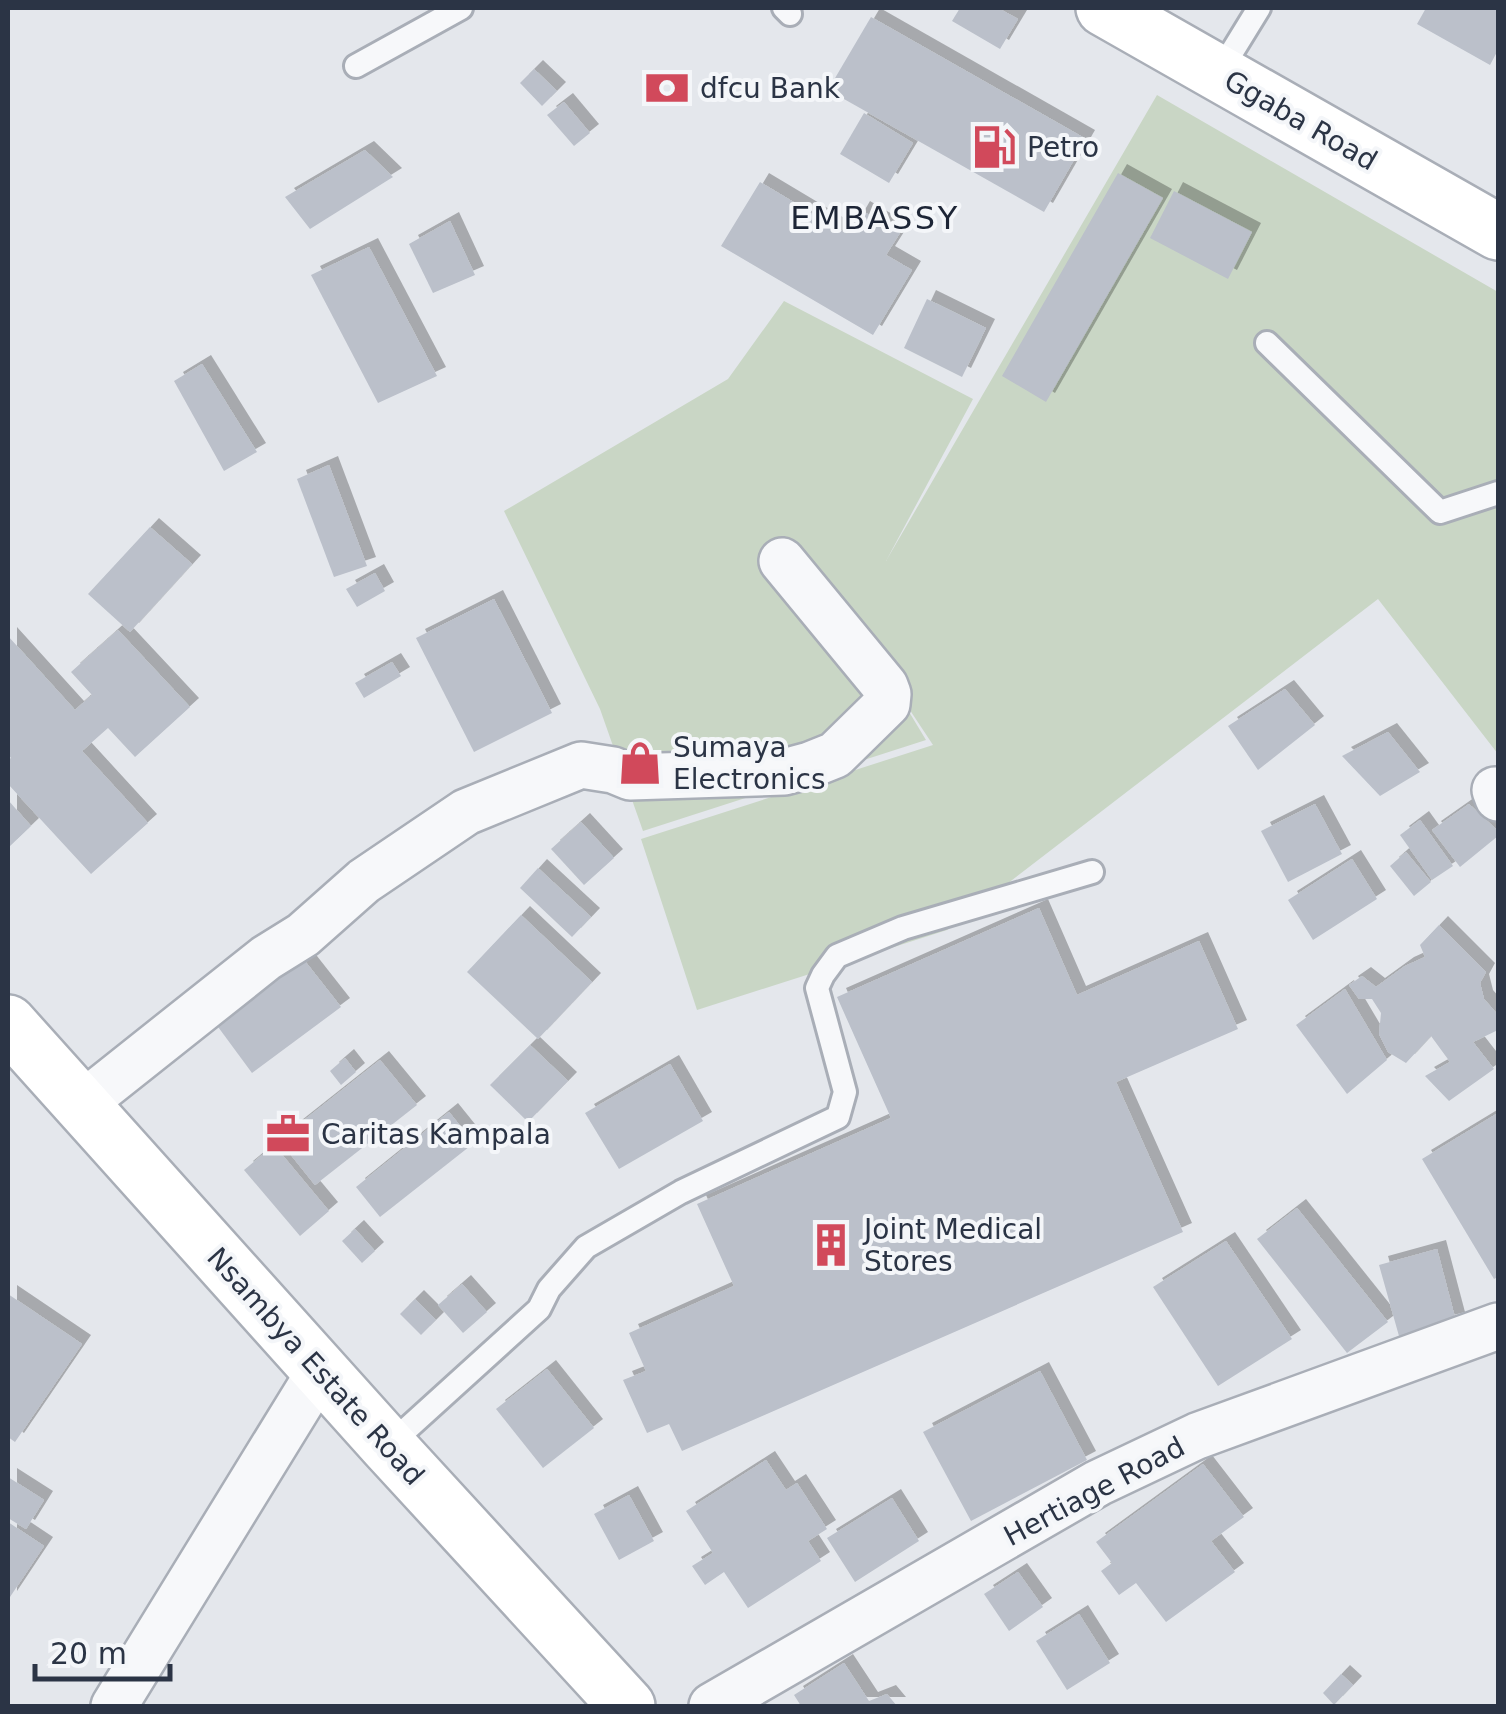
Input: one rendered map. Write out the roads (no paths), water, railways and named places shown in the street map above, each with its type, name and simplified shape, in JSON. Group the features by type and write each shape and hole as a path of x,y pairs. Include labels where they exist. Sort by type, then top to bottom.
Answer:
{"street":[{"name":"Ggaba Road","path":"1104,8 1498,232"},
{"path":"81,1105 266,958 303,935 364,881 466,812 581,765 630,777 784,772 834,756 887,704 888,694 782,561"},
{"name":"Nsambya Estate Road","path":"8,1023 627,1706"},
{"name":"Hertiage Road","path":"712,1706 1098,1483 1197,1436 1498,1326"},
{"path":"114,1706 320,1371"}],"lane":[{"path":"356,66 461,8"},
{"path":"1219,73 1259,8"},
{"path":"1267,342 1440,512 1498,493"},
{"path":"388,1446 539,1309 549,1289 586,1247 681,1192 838,1117 846,1092 817,988 837,956 903,928 1092,872"}],"place":[{"name":"dfcu Bank","path":"667,88"},
{"name":"Petro","path":"994,147"},
{"name":"Sumaya Electronics","path":"640,763"},
{"name":"Caritas Kampala","path":"288,1134"},
{"name":"Joint Medical Stores","path":"831,1245"}],"district":[{"name":"EMBASSY","path":"875,218"}]}
